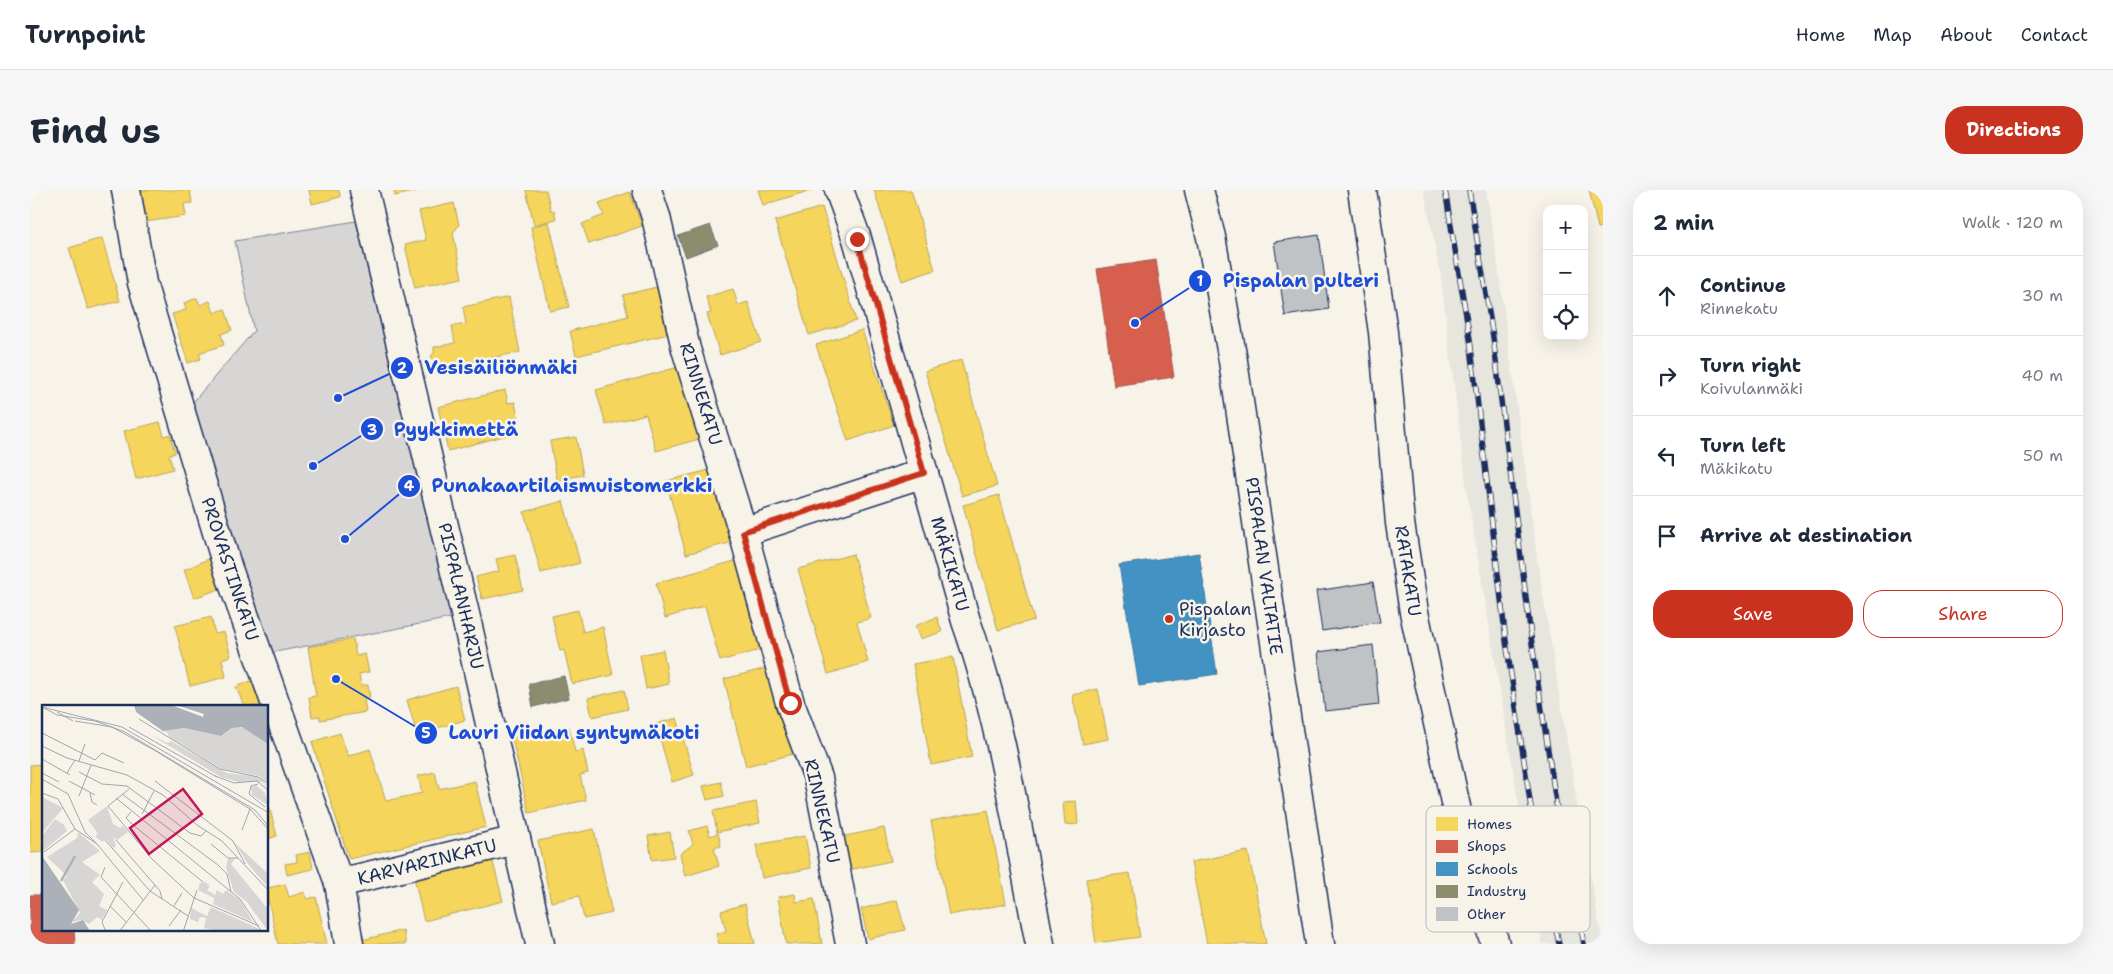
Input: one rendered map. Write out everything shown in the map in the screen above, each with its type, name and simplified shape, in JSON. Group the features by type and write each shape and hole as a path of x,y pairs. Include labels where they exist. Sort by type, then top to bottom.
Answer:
{"street":[{"name":"PROVASTINKATU","path":"126,190 142,283 228,568 339,883 349,944"},
{"name":"PISPALANHARJU","path":"364,190 464,609 540,944"},
{"name":"RINNEKATU","path":"647,190 656,217 686,349 743,532 790,703 818,778 850,944"},
{"name":"MÄKIKATU","path":"839,190 857,239 966,621 982,665 1000,739 1040,944"},
{"name":"PISPALAN VALTATIE","path":"1199,190 1211,237 1233,361 1320,944"},
{"name":"RATAKATU","path":"1362,190 1383,332 1400,523 1414,612 1456,806"},
{"path":"743,532 924,473"},
{"name":"KARVARINKATU","path":"339,883 516,840"}],"shaded area":[{"path":"1424,190 1486,190 1538,565 1578,806 1519,806 1467,492 1441,277"},
{"path":"356,221 451,618 270,653 231,531 193,402 254,331 235,241"},
{"path":"1590,875 1603,944 1542,944 1540,932 1590,932"}],"building: Homes":[{"path":"133,190 190,190 192,203 184,204 186,216 138,223"},
{"path":"309,190 339,190 340,197 312,204"},
{"path":"394,190 422,190 395,196"},
{"path":"526,190 546,190 551,211 554,211 556,219 534,225"},
{"path":"758,190 812,190 763,205"},
{"path":"874,190 911,190 935,270 902,281"},
{"path":"1589,190 1603,190 1603,227 1598,228"},
{"path":"630,192 642,226 589,244 582,224 604,215 599,203"},
{"path":"454,203 459,225 453,233 462,278 415,288 405,245 426,240 419,211"},
{"path":"822,207 856,321 809,335 775,221"},
{"path":"549,222 569,307 550,311 531,227"},
{"path":"102,238 120,301 88,309 69,248"},
{"path":"661,286 673,333 576,356 570,331 628,316 623,295"},
{"path":"733,289 738,305 748,302 761,342 720,355 707,314 711,313 706,297"},
{"path":"509,297 520,352 438,369 431,356 434,353 434,347 455,343 452,326 466,324 463,307"},
{"path":"197,298 200,305 210,301 214,313 225,309 232,330 221,334 224,345 199,353 201,359 188,363 172,314 186,310 184,303"},
{"path":"862,330 894,425 848,441 816,345"},
{"path":"961,360 997,486 962,496 925,371"},
{"path":"682,366 703,438 656,451 646,414 606,425 596,390"},
{"path":"505,390 508,403 515,402 518,417 512,419 515,433 448,451 438,407"},
{"path":"160,422 164,436 170,434 175,453 169,455 173,469 136,479 124,431"},
{"path":"576,437 583,475 557,480 550,441"},
{"path":"713,469 733,542 686,554 666,481"},
{"path":"999,495 1034,620 998,630 963,505"},
{"path":"563,501 580,563 541,573 524,512"},
{"path":"853,554 871,618 857,622 868,662 828,674 798,569"},
{"path":"515,555 523,590 482,599 476,577 499,571 496,559"},
{"path":"215,556 225,587 194,598 184,570"},
{"path":"742,559 767,648 720,661 705,606 665,618 656,583"},
{"path":"578,610 583,632 603,627 613,675 572,684 564,650 560,651 552,616"},
{"path":"211,617 215,634 224,632 231,656 222,659 226,677 190,686 175,626"},
{"path":"937,617 942,632 920,639 915,626"},
{"path":"353,639 356,656 365,654 369,672 359,674 361,685 368,685 370,698 364,699 366,712 320,720 320,716 312,717 309,697 316,696 308,647"},
{"path":"663,650 669,684 646,689 640,655"},
{"path":"953,657 972,757 931,765 913,664"},
{"path":"771,667 793,754 746,766 724,679"},
{"path":"256,679 266,705 244,705 236,687"},
{"path":"456,686 465,720 417,734 407,700"},
{"path":"1098,689 1108,739 1083,744 1072,695"},
{"path":"624,690 628,709 592,717 588,698"},
{"path":"677,718 694,775 672,782 656,724"},
{"path":"569,727 575,752 583,750 588,773 580,775 586,800 529,813 512,738"},
{"path":"340,733 348,756 370,749 386,801 422,793 418,776 435,772 439,789 475,781 486,827 349,859 312,742"},
{"path":"42,764 42,852 30,853 30,765"},
{"path":"721,782 724,796 707,800 703,786"},
{"path":"1076,801 1078,824 1065,825 1063,802"},
{"path":"756,802 760,823 717,832 713,811"},
{"path":"269,806 277,836 269,839"},
{"path":"988,810 1006,904 949,915 931,821"},
{"path":"707,826 710,836 718,833 721,846 714,848 719,866 685,876 680,854 693,844 689,831"},
{"path":"884,828 891,861 849,870 841,837"},
{"path":"594,829 612,913 584,919 579,896 551,902 538,841"},
{"path":"670,832 674,857 652,860 648,836"},
{"path":"805,836 811,868 762,878 756,845"},
{"path":"1248,851 1266,944 1207,944 1191,862"},
{"path":"310,852 313,869 287,875 285,864 297,862 296,855"},
{"path":"492,858 503,901 424,921 414,877"},
{"path":"1130,873 1140,937 1096,943 1086,879"},
{"path":"285,884 289,897 305,892 307,899 316,897 327,944 278,944 269,904 269,888"},
{"path":"795,894 796,902 814,899 822,944 786,944 778,897"},
{"path":"897,900 905,930 868,939 861,909"},
{"path":"745,904 755,944 719,944 716,934 726,931 721,911"},
{"path":"403,930 406,944 363,944 362,940"}],"building: Shops":[{"path":"1156,260 1174,377 1114,386 1097,269"},
{"path":"30,895 42,895 42,932 74,932 75,944 30,944"}],"building: Schools":[{"name":"Pispalan Kirjasto","path":"1199,553 1217,674 1139,686 1119,565"}],"building: Industry":[{"path":"710,225 718,245 686,257 678,236"},
{"path":"564,676 569,698 533,707 529,684"}],"building: Other":[{"path":"1319,235 1329,309 1285,316 1274,242"},
{"path":"1373,582 1380,622 1322,631 1316,591"},
{"path":"1373,645 1379,705 1325,711 1318,652"}],"railway":[{"path":"1445,190 1470,339 1506,641 1531,806"},
{"path":"1469,190 1493,337 1531,637 1556,806"},
{"path":"1556,932 1559,944"},
{"path":"1582,932 1584,944"}],"place":[{"name":"Pispalan pulteri","path":"1135,323"},
{"name":"Vesisäiliönmäki","path":"338,398"},
{"name":"Pyykkimettä","path":"313,466"},
{"name":"Punakaartilaismuistomerkki","path":"345,539"},
{"name":"Pispalan Kirjasto","path":"1169,619"},
{"name":"Lauri Viidan syntymäkoti","path":"336,679"}],"route":[{"path":"790,703 743,532 924,473 857,239"}]}
